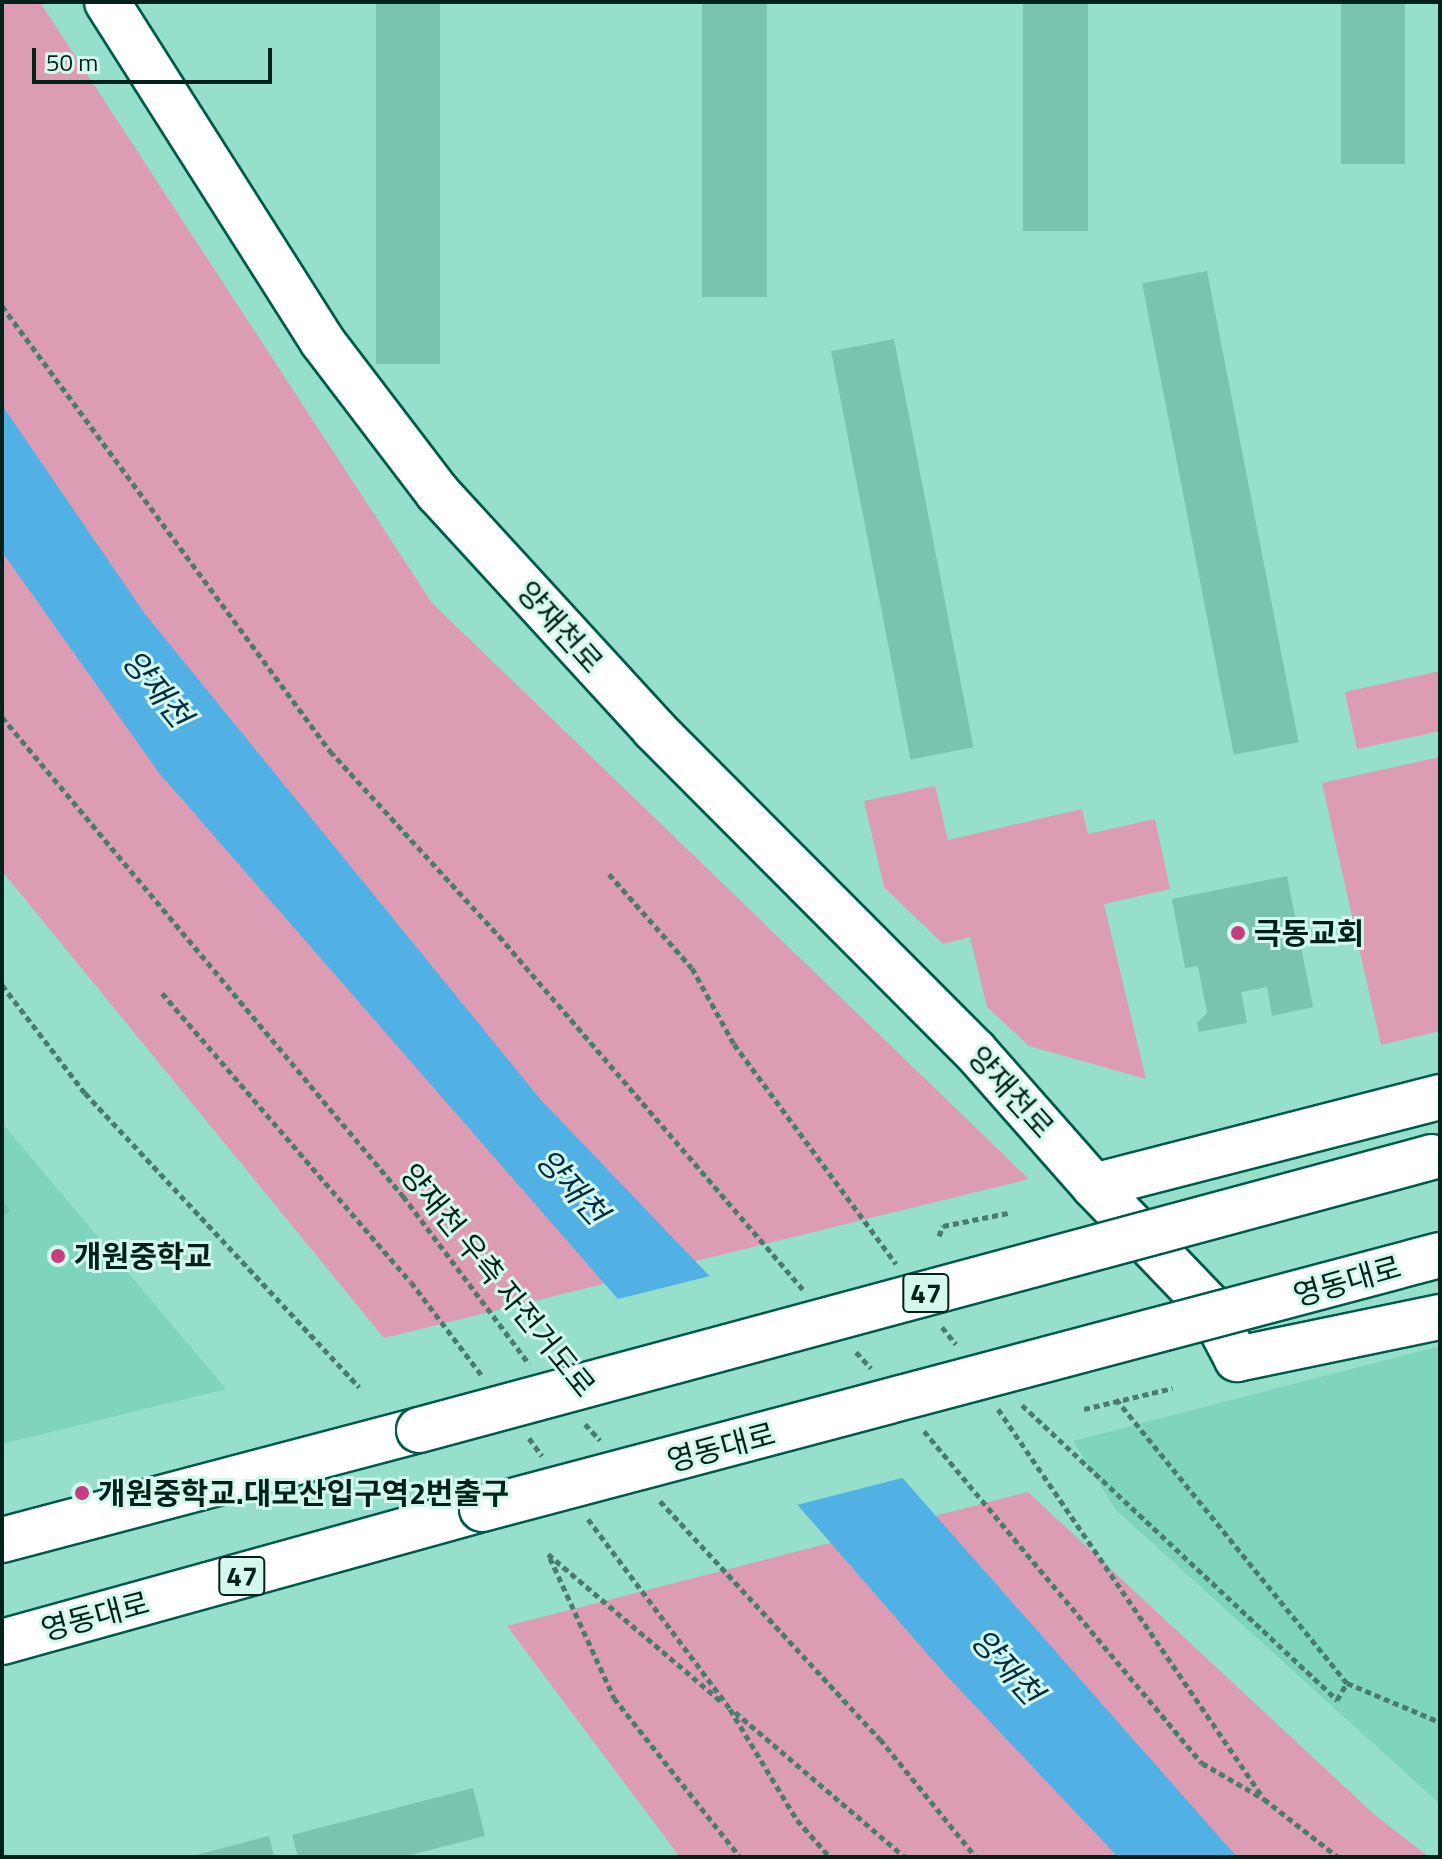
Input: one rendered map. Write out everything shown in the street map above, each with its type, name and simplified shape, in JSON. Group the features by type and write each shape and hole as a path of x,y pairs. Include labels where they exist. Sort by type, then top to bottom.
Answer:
{"main road":[{"name":"양재천로","path":"107,2 322,341 438,493 654,729 975,1051 1094,1186 1209,1306 1237,1359 1440,1317"},
{"path":"1094,1186 1440,1097"},
{"name":"47","path":"2,1540 1436,1156"},
{"name":"영동대로","path":"2,1642 482,1509 1440,1255"}],"path":[{"path":"2,306 330,751 499,936 810,1298"},
{"name":"양재천 우측 자전거도로","path":"2,717 403,1196 539,1377"},
{"path":"2,985 85,1093 359,1387"},
{"path":"162,993 411,1282 486,1382"},
{"path":"939,1236 943,1226 1008,1213"},
{"path":"950,1339 959,1352"},
{"path":"852,1347 873,1371"},
{"path":"1084,1409 1173,1388"},
{"path":"1116,1399 1347,1683 1440,1722"},
{"path":"995,1404 1264,1799"},
{"path":"915,1419 1202,1763 1264,1799 1338,1857"},
{"name":"양재천 우측 자전거도로","path":"581,1420 612,1452"},
{"path":"524,1432 552,1470"},
{"path":"654,1495 880,1739 976,1857"},
{"path":"580,1508 730,1709 797,1820 830,1857"},
{"path":"740,1857 614,1698 548,1554 905,1857"}],"shaded area":[{"path":"2,2 40,2 432,603 1029,1179 384,1338 2,871"},
{"path":"1440,671 1440,731 1357,749 1345,692"},
{"path":"1440,757 1440,1031 1381,1045 1322,783"},
{"path":"935,786 948,840 1082,809 1088,834 1155,819 1170,889 1104,904 1146,1079 1029,1046 987,1007 970,937 943,944 884,887 864,801"},
{"name":"개원중학교","path":"2,1123 226,1389 2,1444"},
{"path":"1440,1346 1440,1804 1116,1510 1073,1441"},
{"path":"1028,1492 1376,1816 1429,1857 680,1857 507,1626"}],"water":[{"name":"양재천","path":"2,405 145,614 541,1100 899,1474 1237,1857 1118,1857 945,1674 160,774 2,552"}],"pier":[{"path":"714,1275 906,1477 793,1506 614,1300"}],"building":[{"path":"376,2 440,2 440,364 376,364"},
{"path":"702,2 767,2 767,297 702,297"},
{"path":"1023,2 1088,2 1088,231 1023,231"},
{"path":"1341,2 1405,2 1405,164 1341,164"},
{"path":"1207,271 1299,742 1234,755 1142,284"},
{"path":"894,339 973,747 911,760 831,351"},
{"name":"극동교회","path":"1287,876 1313,1007 1272,1016 1267,987 1241,992 1247,1023 1199,1032 1197,1023 1207,1013 1198,966 1185,968 1172,899"},
{"path":"2,1200 10,1210 2,1217"},
{"path":"473,1788 485,1836 402,1857 298,1857 292,1835"},
{"path":"269,1836 274,1857 192,1857 192,1856"}],"place":[{"name":"극동교회","path":"1238,933"},
{"name":"개원중학교","path":"58,1256"},
{"name":"개원중학교.대모산입구역2번출구","path":"82,1493"}]}
